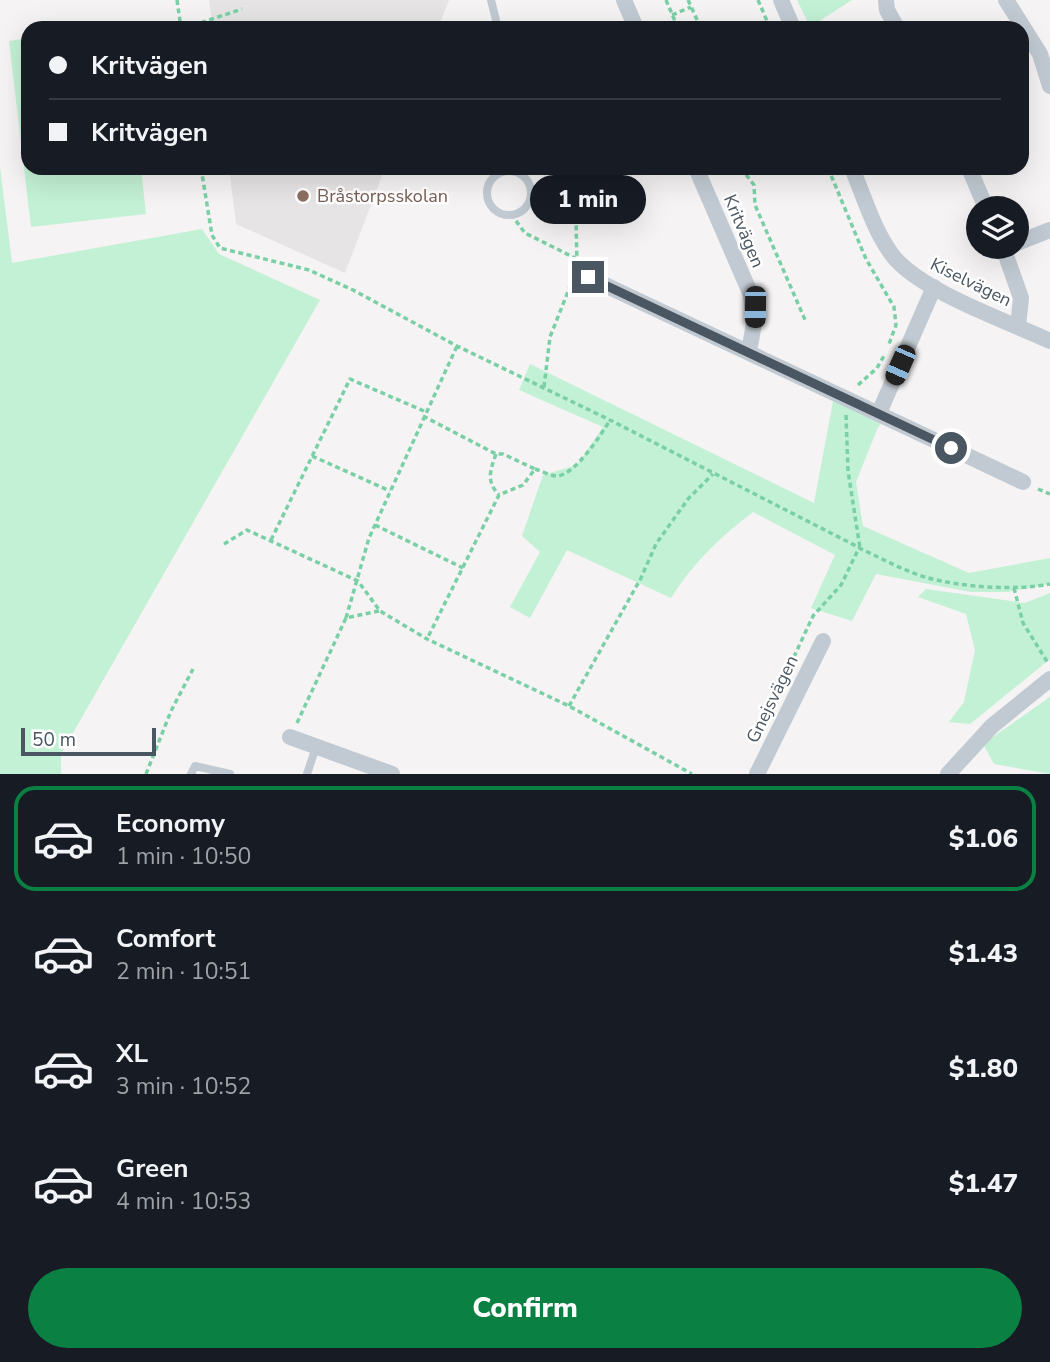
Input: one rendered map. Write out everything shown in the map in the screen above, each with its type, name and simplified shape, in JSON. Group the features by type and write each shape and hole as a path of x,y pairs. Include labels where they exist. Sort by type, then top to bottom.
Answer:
{"street":[{"path":"624,0 633,21"},
{"path":"780,0 790,21"},
{"path":"886,0 887,10 893,21"},
{"path":"1006,0 1019,21"},
{"path":"1029,37 1040,54 1050,86"},
{"name":"Kritvägen","path":"699,175 751,295 754,324 749,351"},
{"name":"Kiselvägen","path":"855,175 885,244 903,267 934,287 1050,341"},
{"path":"972,175 981,196"},
{"path":"1029,238 1050,230"},
{"path":"1011,259 1021,298 1018,326"},
{"path":"588,277 1023,482"},
{"path":"879,413 934,287"},
{"name":"Gnejsvägen","path":"757,774 823,641"},
{"path":"948,774 992,726 1050,679"},
{"path":"290,737 392,774"}],"lane":[{"path":"491,0 496,21"},
{"path":"497,175 492,179 487,193 497,211 511,214 524,209 531,189 520,175"},
{"path":"307,774 316,747"},
{"path":"191,774 195,766 230,774"}],"path":[{"path":"177,0 182,21"},
{"path":"666,0 675,21"},
{"path":"688,0 698,21"},
{"path":"758,0 767,21"},
{"path":"673,15 691,7"},
{"path":"205,21 242,9"},
{"path":"202,175 212,235 220,248 309,270 353,289 457,346 610,420 860,548 845,426 850,400 860,383 877,368 896,325 894,307 866,259 831,175"},
{"path":"544,387 550,337 578,260 576,219 563,175"},
{"path":"746,175 754,185 755,205 806,322"},
{"path":"511,214 525,233 578,260"},
{"path":"290,737 346,618 374,525 457,346"},
{"path":"271,540 350,379 424,414 496,454 503,454 556,476 566,473 594,444 610,420"},
{"path":"496,454 489,474 493,489 499,495"},
{"path":"312,456 390,491"},
{"path":"427,639 499,495 523,485 536,469"},
{"path":"569,706 641,578 656,544 680,509 713,474"},
{"path":"374,525 463,568"},
{"path":"224,544 247,530 358,581 380,611 427,639 569,706 692,774"},
{"path":"859,548 926,578 1014,587 1050,584"},
{"path":"1014,587 1023,623 1049,665"},
{"path":"346,618 380,611"},
{"path":"146,774 171,711 193,669"}],"shaded area":[{"path":"209,0 449,0 441,21 212,21"},
{"name":"Bråstorpsskolan","path":"230,175 382,175 345,273 236,224"}],"green space":[{"path":"797,0 852,0 819,21 807,21"},
{"path":"21,39 21,142 9,41"},
{"path":"0,167 12,263 202,229 219,254 320,300 61,754 61,774 0,774"},
{"path":"25,175 142,175 146,214 31,227"},
{"path":"530,364 814,503 834,396 887,418 878,427 856,482 863,526 969,573 1050,558 1050,584 1008,592 971,592 876,574 852,621 811,608 835,555 753,512 708,551 688,573 671,598 567,550 530,618 510,607 540,552 522,536 543,475 577,465 603,427 519,390"},
{"path":"926,589 1025,603 1050,593 1050,659 970,724 949,722 964,702 975,650 966,614 918,597"},
{"path":"1050,697 1050,774 994,764 983,744"}],"place":[{"name":"Bråstorpsskolan","path":"303,196"}],"route":[{"path":"588,277 951,448"}]}
